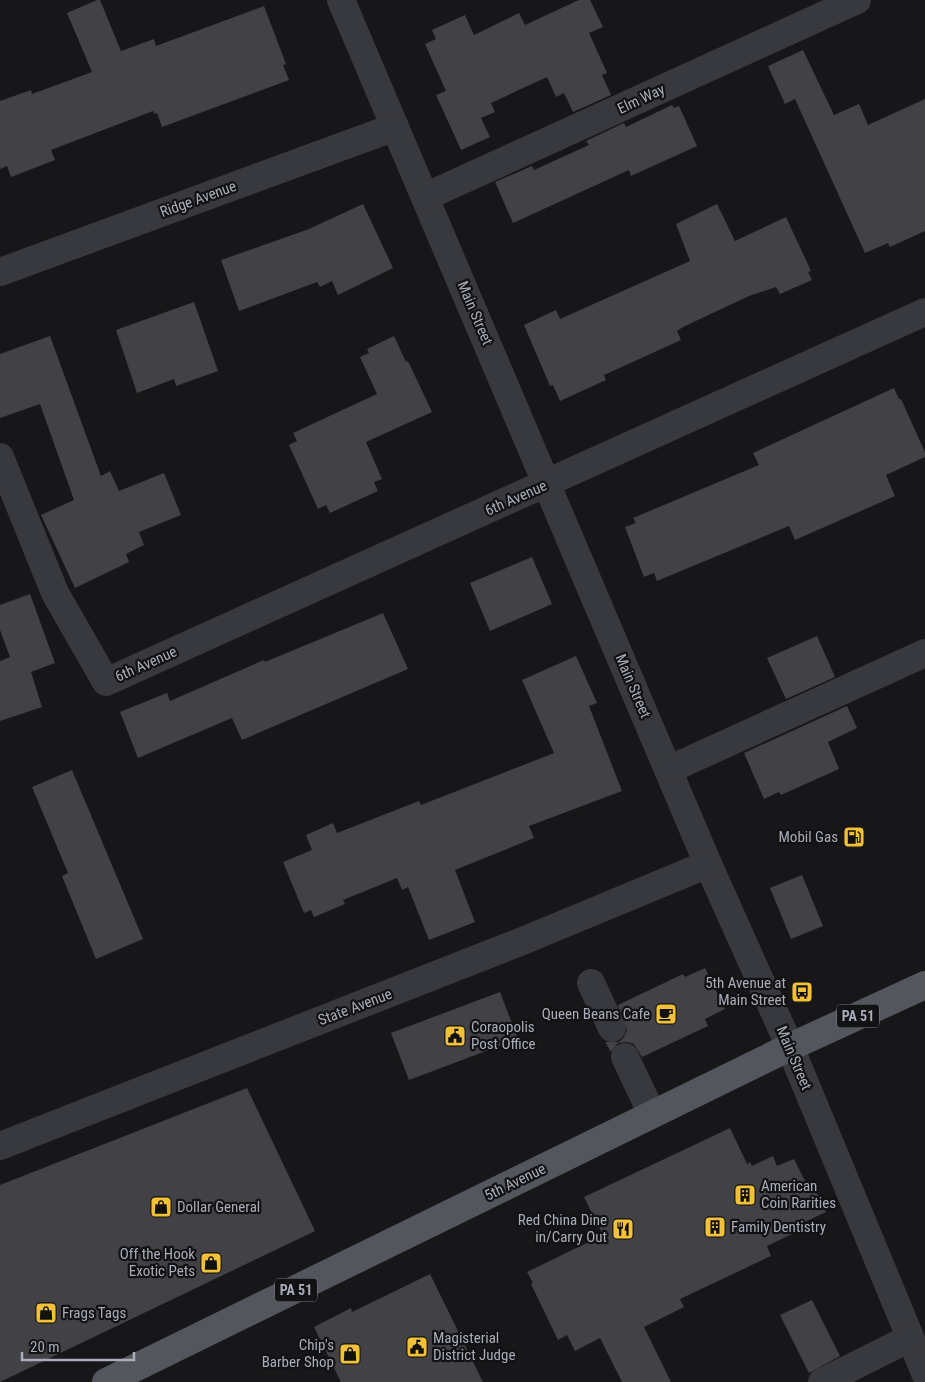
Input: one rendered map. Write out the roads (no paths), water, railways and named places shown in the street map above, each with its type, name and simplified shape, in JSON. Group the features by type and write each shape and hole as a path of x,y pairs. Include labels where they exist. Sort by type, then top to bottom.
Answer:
{"main road":[{"name":"5th Avenue","path":"106,1382 790,1047 925,985"}],"street":[{"name":"Main Street","path":"341,0 708,864 790,1047 925,1372"},
{"name":"Elm Way","path":"425,198 857,0"},
{"name":"Ridge Avenue","path":"0,272 395,127"},
{"name":"6th Avenue","path":"0,457 55,593 106,682 548,484 925,312"},
{"path":"668,770 925,653"},
{"name":"State Avenue","path":"0,1146 525,940 708,864"},
{"path":"591,983 612,1028"},
{"path":"625,1057 652,1114"},
{"path":"822,1382 910,1338"}],"place":[{"name":"Mobil Gas","path":"854,837"},
{"name":"5th Avenue at Main Street","path":"802,992"},
{"name":"Queen Beans Cafe","path":"666,1014"},
{"name":"Coraopolis Post Office","path":"455,1036"},
{"name":"American Coin Rarities","path":"745,1195"},
{"name":"Dollar General","path":"161,1207"},
{"name":"Family Dentistry","path":"715,1227"},
{"name":"Red China Dine in/Carry Out","path":"623,1229"},
{"name":"Off the Hook Exotic Pets","path":"211,1263"},
{"name":"Frags Tags","path":"46,1313"},
{"name":"Magisterial District Judge","path":"417,1347"},
{"name":"Chip's Barber Shop","path":"350,1354"}]}
